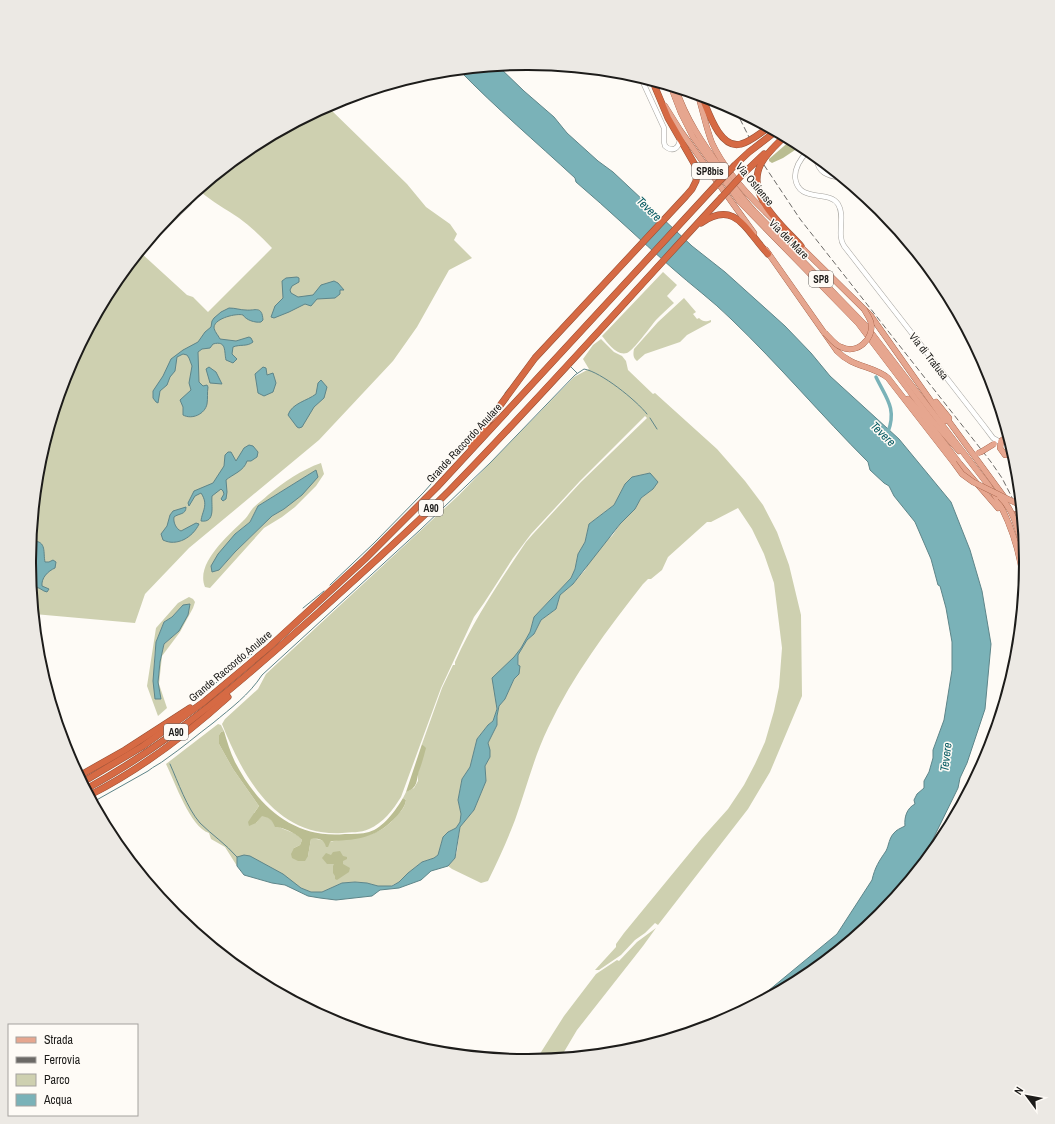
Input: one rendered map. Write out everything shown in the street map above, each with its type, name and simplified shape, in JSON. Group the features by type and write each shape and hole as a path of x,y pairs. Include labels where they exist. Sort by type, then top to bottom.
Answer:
{"highway":[{"path":"455,467 526,369 690,191 696,181 696,168 692,158 666,114 656,87"},
{"path":"706,104 723,138 730,143 736,145 744,144 764,131"},
{"name":"Grande Raccordo Anulare","path":"87,780 123,760 149,743 215,693 288,630 360,564 409,516 735,165 771,135"},
{"name":"Grande Raccordo Anulare","path":"91,786 134,761 205,710 258,666 427,512 473,466 742,175 780,140"},
{"path":"781,141 762,162 758,172 757,184 759,194 765,205 801,246"},
{"path":"688,233 702,222 718,214 729,214 739,220 768,254"},
{"name":"Grande Raccordo Anulare","path":"94,793 134,770 168,747 226,698 258,666"},
{"path":"84,773 125,750 215,693"}],"main road":[{"name":"SP8bis","path":"657,88 666,107 680,130 834,347 844,358 855,364 882,373 890,380 962,474 1001,498 1008,508 1018,533"},
{"name":"Via del Mare","path":"673,93 680,113 693,137 739,201 858,323 930,418 973,465"},
{"name":"Via del Mare","path":"679,95 697,134 741,196 863,323 964,452 994,494 1002,508 1019,553"},
{"name":"Via Ostiense","path":"700,102 710,138 723,160 749,196 864,309 888,340"},
{"path":"825,333 835,343 843,348 852,349 862,346 868,338 871,329 870,321 864,309"},
{"name":"SP8bis","path":"888,340 936,402 951,426 1007,501 1017,519"},
{"path":"888,340 938,411 964,452"},
{"path":"900,393 916,406 960,464 993,501 1010,528"},
{"path":"936,402 978,453 998,443 1003,438"},
{"path":"998,443 1004,454 1007,456"},
{"path":"991,491 1015,502"}],"street":[{"path":"644,85 664,128 665,146 669,149 675,149 678,146 680,139"},
{"name":"Via di Trafusa","path":"804,156 800,160 796,169 795,177 801,190 807,194 829,198 838,204 841,214 841,241 998,443"},
{"path":"819,166 824,173 828,176 833,177"}],"green space":[{"path":"332,111 407,184 426,207 450,224 457,234 454,240 472,258 449,270 417,327 393,361 319,440 189,548 145,594 135,623 39,614 36,562 37,530 45,466 62,404 73,374 102,316 119,289 144,256 187,295 193,297 208,312 272,248 243,221 202,193 254,153 282,136"},
{"path":"786,144 796,150 772,163 769,159"},
{"path":"663,272 677,285 667,296 674,303 656,320 630,351 627,353 619,353 602,336"},
{"path":"684,298 696,312 693,314 697,319 699,318 705,321 711,320 711,322 687,335 680,342 645,354 637,361 633,353 634,349 658,322"},
{"path":"601,339 614,352 622,356 626,361 628,370 653,394 655,393 717,449 745,481 763,505 777,532 789,565 801,615 802,696 770,772 748,809 658,925 655,923 635,940 621,955 599,970 595,970 616,947 616,944 624,933 702,838 728,809 744,785 765,742 779,687 782,648 774,583 764,554 752,529 738,508 711,522 707,522 668,557 662,570 643,584 591,653 568,690 543,739 512,828 488,881 481,883 448,866 455,858 460,827 474,810 486,781 485,766 490,757 488,743 497,725 499,706 505,699 514,679 519,674 518,655 527,640 534,634 541,620 556,609 560,595 573,584 585,570 589,562 606,541 635,509 641,498 653,489 650,473 632,477 625,484 614,505 589,524 585,542 578,554 575,569 571,578 534,617 530,632 521,648 493,678 497,709 493,721 477,739 470,767 462,779 458,800 461,814 460,822 456,828 448,832 443,837 438,855 422,862 399,882 391,886 378,886 355,882 342,883 322,892 311,892 301,888 237,857 237,866 225,847 211,839 209,833 202,829 189,813 166,764 218,724 221,725 224,731 219,735 219,744 233,769 259,806 254,813 256,823 262,815 268,817 281,828 294,833 302,840 300,845 294,848 308,856 311,839 330,842 372,834 387,826 405,805 406,800 403,798 406,792 414,788 418,781 418,773 425,748 422,744 442,688 453,665 455,665 462,646 488,600 526,542 581,482 647,418 645,416 580,481 531,534 513,558 474,617 441,688 401,797 391,811 379,823 369,829 359,832 342,833 319,832 298,825 281,814 265,800 252,783 240,764 222,724 225,719 258,689 266,674 459,495 574,377 589,369 583,359 593,345"},
{"path":"321,463 324,474 316,486 295,507 264,528 210,588 205,587 203,578 209,559 215,550 245,519 254,507 293,477","holes":["316,470 284,509 272,516 219,570 235,534 250,522 258,506"]},
{"path":"189,597 195,602 180,632 162,656 159,684 167,708 158,716 147,686 156,628 178,603","holes":["183,605 179,631 164,644 158,682 161,699 154,662 156,642 164,622 172,617"]},
{"path":"224,731 235,762 255,793 279,816 293,825 309,831 326,834 366,833 374,830 384,823 403,798 406,800 405,805 397,816 383,829 368,836 351,840 332,841 328,847 326,847 324,842 321,840 311,839 308,856 305,861 298,861 292,858 291,854 294,848 300,845 302,840 297,835 285,829 275,827 270,820 262,816 256,823 249,826 248,822 259,806 233,769 219,744 219,735"},
{"path":"422,744 426,748 416,784 413,788 406,792"},
{"path":"340,851 343,856 347,857 347,859 343,861 343,864 350,868 349,872 337,880 335,879 333,873 334,864 327,864 322,858 326,853 331,855 333,852"},
{"path":"656,928 577,1030 564,1052 540,1053 564,1016 596,974 617,960 619,961 637,942"}],"water":[{"name":"Tevere","path":"504,71 554,117 567,133 598,161 613,172 692,246 725,272 785,326 811,353 830,376 899,439 951,502 970,550 982,591 991,644 985,709 967,763 960,778 958,788 933,839 897,886 875,910 852,932 827,952 801,971 769,990 837,934 872,880 879,861 886,851 892,835 905,826 907,813 915,804 914,800 917,794 924,788 924,781 929,772 933,758 933,750 944,720 952,670 952,642 946,608 940,586 938,585 931,559 915,522 894,496 889,486 870,470 868,462 749,336 724,312 672,268 576,182 575,178 464,75"},
{"path":"286,278 299,278 299,282 292,286 290,290 291,293 298,297 313,295 321,285 334,281 344,290 340,290 340,294 335,298 317,299 311,306 305,304 274,318 271,317 275,306 283,298 282,281"},
{"path":"229,308 258,310 261,312 263,320 261,322 253,322 248,320 243,315 236,315 222,319 215,324 215,332 220,339 236,341 249,337 253,342 233,347 232,354 237,359 233,363 226,360 224,348 221,344 213,344 210,348 202,349 198,352 199,382 203,386 207,385 208,387 207,404 204,411 198,415 190,417 183,415 183,407 180,400 191,390 189,383 192,366 187,355 183,354 177,357 175,371 170,377 167,385 160,391 158,403 156,402 153,398 153,391 163,376 171,359 183,350 198,342 205,332 211,327 214,318"},
{"path":"209,367 216,372 222,384 210,383 206,369"},
{"path":"263,367 266,368 267,375 273,373 276,383 273,392 264,396 258,393 255,374"},
{"path":"321,380 327,387 324,398 314,407 302,427 299,428 288,415 296,405 316,394 318,383"},
{"path":"249,445 253,446 258,452 257,457 251,461 247,461 241,470 226,480 226,499 223,501 221,499 224,494 221,489 212,496 211,517 206,521 201,521 205,501 201,493 195,496 189,506 188,503 194,491 213,483 224,466 225,455 228,452 231,452 236,461 244,448"},
{"path":"316,470 318,477 302,495 272,516 219,570 212,572 211,566 218,554 235,534 250,522 258,506"},
{"path":"650,473 658,482 653,489 641,498 635,509 620,524 573,584 560,595 556,609 541,620 534,634 527,640 518,655 518,665 520,666 519,674 514,679 505,699 499,706 497,725 488,743 490,757 485,766 486,781 474,810 460,827 455,858 448,866 431,871 421,880 399,888 380,890 372,896 336,900 308,896 285,885 244,875 237,866 237,857 244,855 250,856 283,874 301,888 311,892 322,892 342,883 355,882 378,886 392,886 399,882 422,862 438,855 443,837 448,832 456,828 460,822 461,814 458,800 462,779 470,767 477,739 493,721 497,709 492,678 514,657 521,648 530,632 534,617 571,578 575,569 578,554 585,542 589,524 614,505 625,484 632,477"},
{"path":"186,507 184,513 174,517 175,525 181,531 196,523 199,524 196,529 184,540 168,542 163,540 161,534 167,526 170,515 173,511"},
{"path":"37,542 40,543 44,548 45,562 53,560 56,562 55,568 48,573 42,583 42,586 49,589 47,592 37,588"},
{"path":"190,604 188,615 179,631 164,644 158,682 161,699 155,699 153,681 156,642 164,622 172,617 183,605"}],"waterway":[{"path":"571,367 577,373"},
{"path":"98,799 164,761 239,701 262,675 420,530 490,463 575,375 584,369 599,375 627,394 647,414"},
{"name":"Tevere","path":"876,377 887,397 891,410 888,432"},
{"path":"505,393 512,385"},
{"path":"650,418 657,429"},
{"path":"330,585 424,492 481,427"},
{"path":"303,608 324,591"},
{"path":"206,691 252,654"},
{"path":"170,764 183,795 195,817 237,857"}],"railway":[{"path":"740,119 749,137"},
{"path":"764,165 800,219 991,462 1002,478 1016,505"}]}
